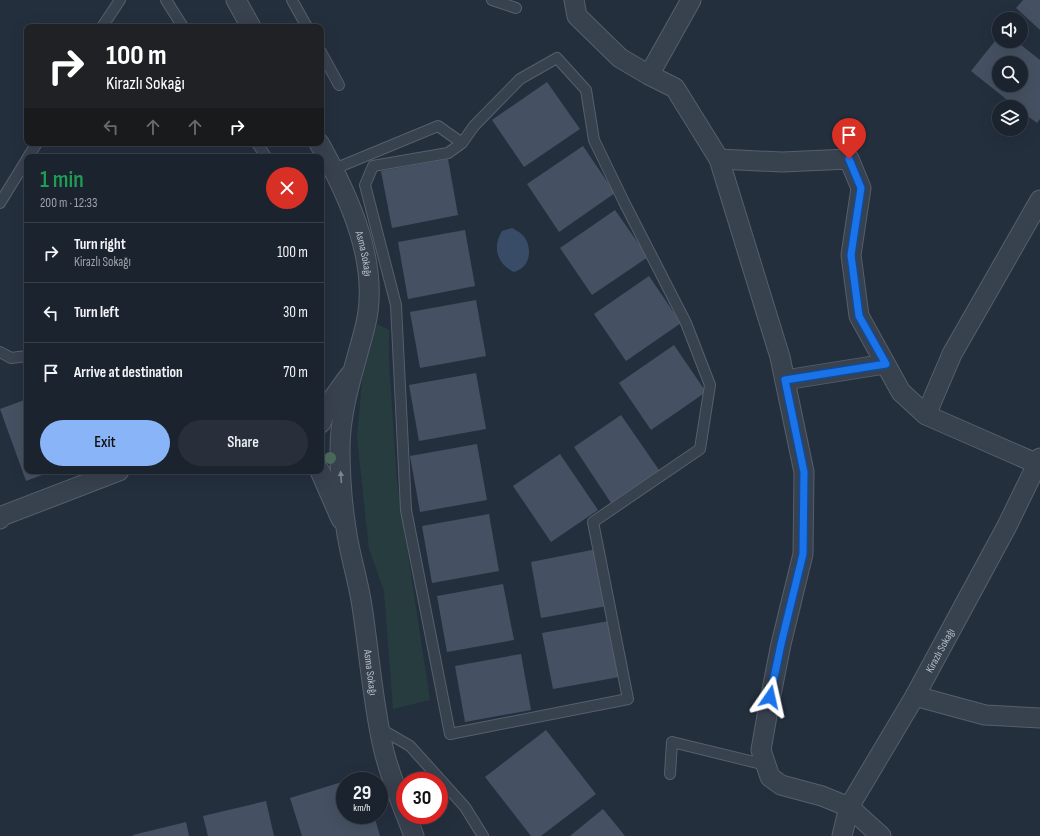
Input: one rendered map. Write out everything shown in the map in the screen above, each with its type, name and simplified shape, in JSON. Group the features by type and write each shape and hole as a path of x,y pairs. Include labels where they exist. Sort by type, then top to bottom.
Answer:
{"street":[{"path":"236,0 249,24"},
{"path":"574,0 577,16 620,58 649,75 676,88 719,159 780,357 804,472 803,554 781,644 761,750 770,777 781,785 822,796 849,807 881,836"},
{"path":"649,75 691,0"},
{"name":"Asma Sokağı","path":"321,146 334,168 347,196 356,221 367,263 369,281 366,326 352,372 342,427 340,448 346,530 361,598 379,728 388,765 396,788"},
{"path":"719,159 782,162 849,159 861,188 851,255 859,316 901,392 926,415 1039,462"},
{"path":"926,415 952,354 1040,200"},
{"path":"785,380 886,364"},
{"name":"Asma Sokağı","path":"324,413 352,372"},
{"name":"Kirazlı Sokağı","path":"842,836 849,807 915,696 1007,526 1039,462"},
{"path":"0,518 111,474"},
{"name":"Asma Sokağı","path":"321,474 346,530"},
{"path":"915,696 985,715 1040,718"},
{"name":"Asma Sokağı","path":"409,824 414,836"}],"lane":[{"path":"104,24 120,0"},
{"path":"166,0 181,24"},
{"path":"292,0 305,24"},
{"path":"492,0 516,8"},
{"path":"324,58 339,85"},
{"path":"557,58 586,90 594,140 686,323 710,385 700,449 594,522 628,699 450,734 406,510 396,305 365,184 373,166 448,153 462,143 474,126 520,79 557,58"},
{"path":"334,168 438,126 462,143"},
{"path":"0,203 24,164"},
{"path":"0,352 11,358 24,356"},
{"path":"379,728 410,746 465,807 483,836"},
{"path":"670,774 672,742 766,765"}],"green space":[{"path":"377,324 389,330 389,362 397,481 430,700 393,709 384,591 369,549 357,438 363,368"}],"water":[{"path":"512,228 524,236 529,248 526,263 519,270 514,272 508,269 500,260 497,249 497,243 502,231"}],"building":[{"path":"1023,0 1040,0 1040,30 1028,19 1028,12 1020,12 1016,8"},
{"path":"992,45 992,48 1025,48 1040,60 1040,119 1037,123 1028,116 1028,100 1007,100 997,92 1028,92 1028,56 992,56 992,88 971,71"},
{"path":"547,82 580,129 524,167 492,120"},
{"path":"583,146 615,193 559,232 527,184"},
{"path":"448,159 458,215 392,228 381,171"},
{"path":"615,210 648,257 592,295 560,248"},
{"path":"465,230 475,286 408,299 398,242"},
{"path":"649,276 681,323 626,361 594,314"},
{"path":"476,300 486,356 420,368 410,312"},
{"path":"674,345 706,392 651,430 619,383"},
{"path":"476,373 486,429 419,441 409,385"},
{"path":"24,400 24,474 45,474 26,481 0,409"},
{"path":"621,415 659,470 611,503 574,447"},
{"path":"477,444 487,500 420,512 410,456"},
{"path":"560,454 598,510 551,542 513,486"},
{"path":"489,514 499,571 432,583 422,526"},
{"path":"597,549 607,606 541,618 531,562"},
{"path":"503,584 514,640 447,652 437,596"},
{"path":"609,621 619,677 553,689 542,633"},
{"path":"521,654 531,710 465,722 455,666"},
{"path":"546,730 596,794 541,836 531,836 485,777"},
{"path":"336,784 336,824 377,824 380,836 302,836 290,798"},
{"path":"266,801 274,836 208,836 203,816"},
{"path":"603,809 625,836 570,836"},
{"path":"186,822 189,836 133,836 133,835"}],"route":[{"path":"770,697 803,554 804,472 785,380 886,364 859,316 851,255 861,188 849,159"}]}
